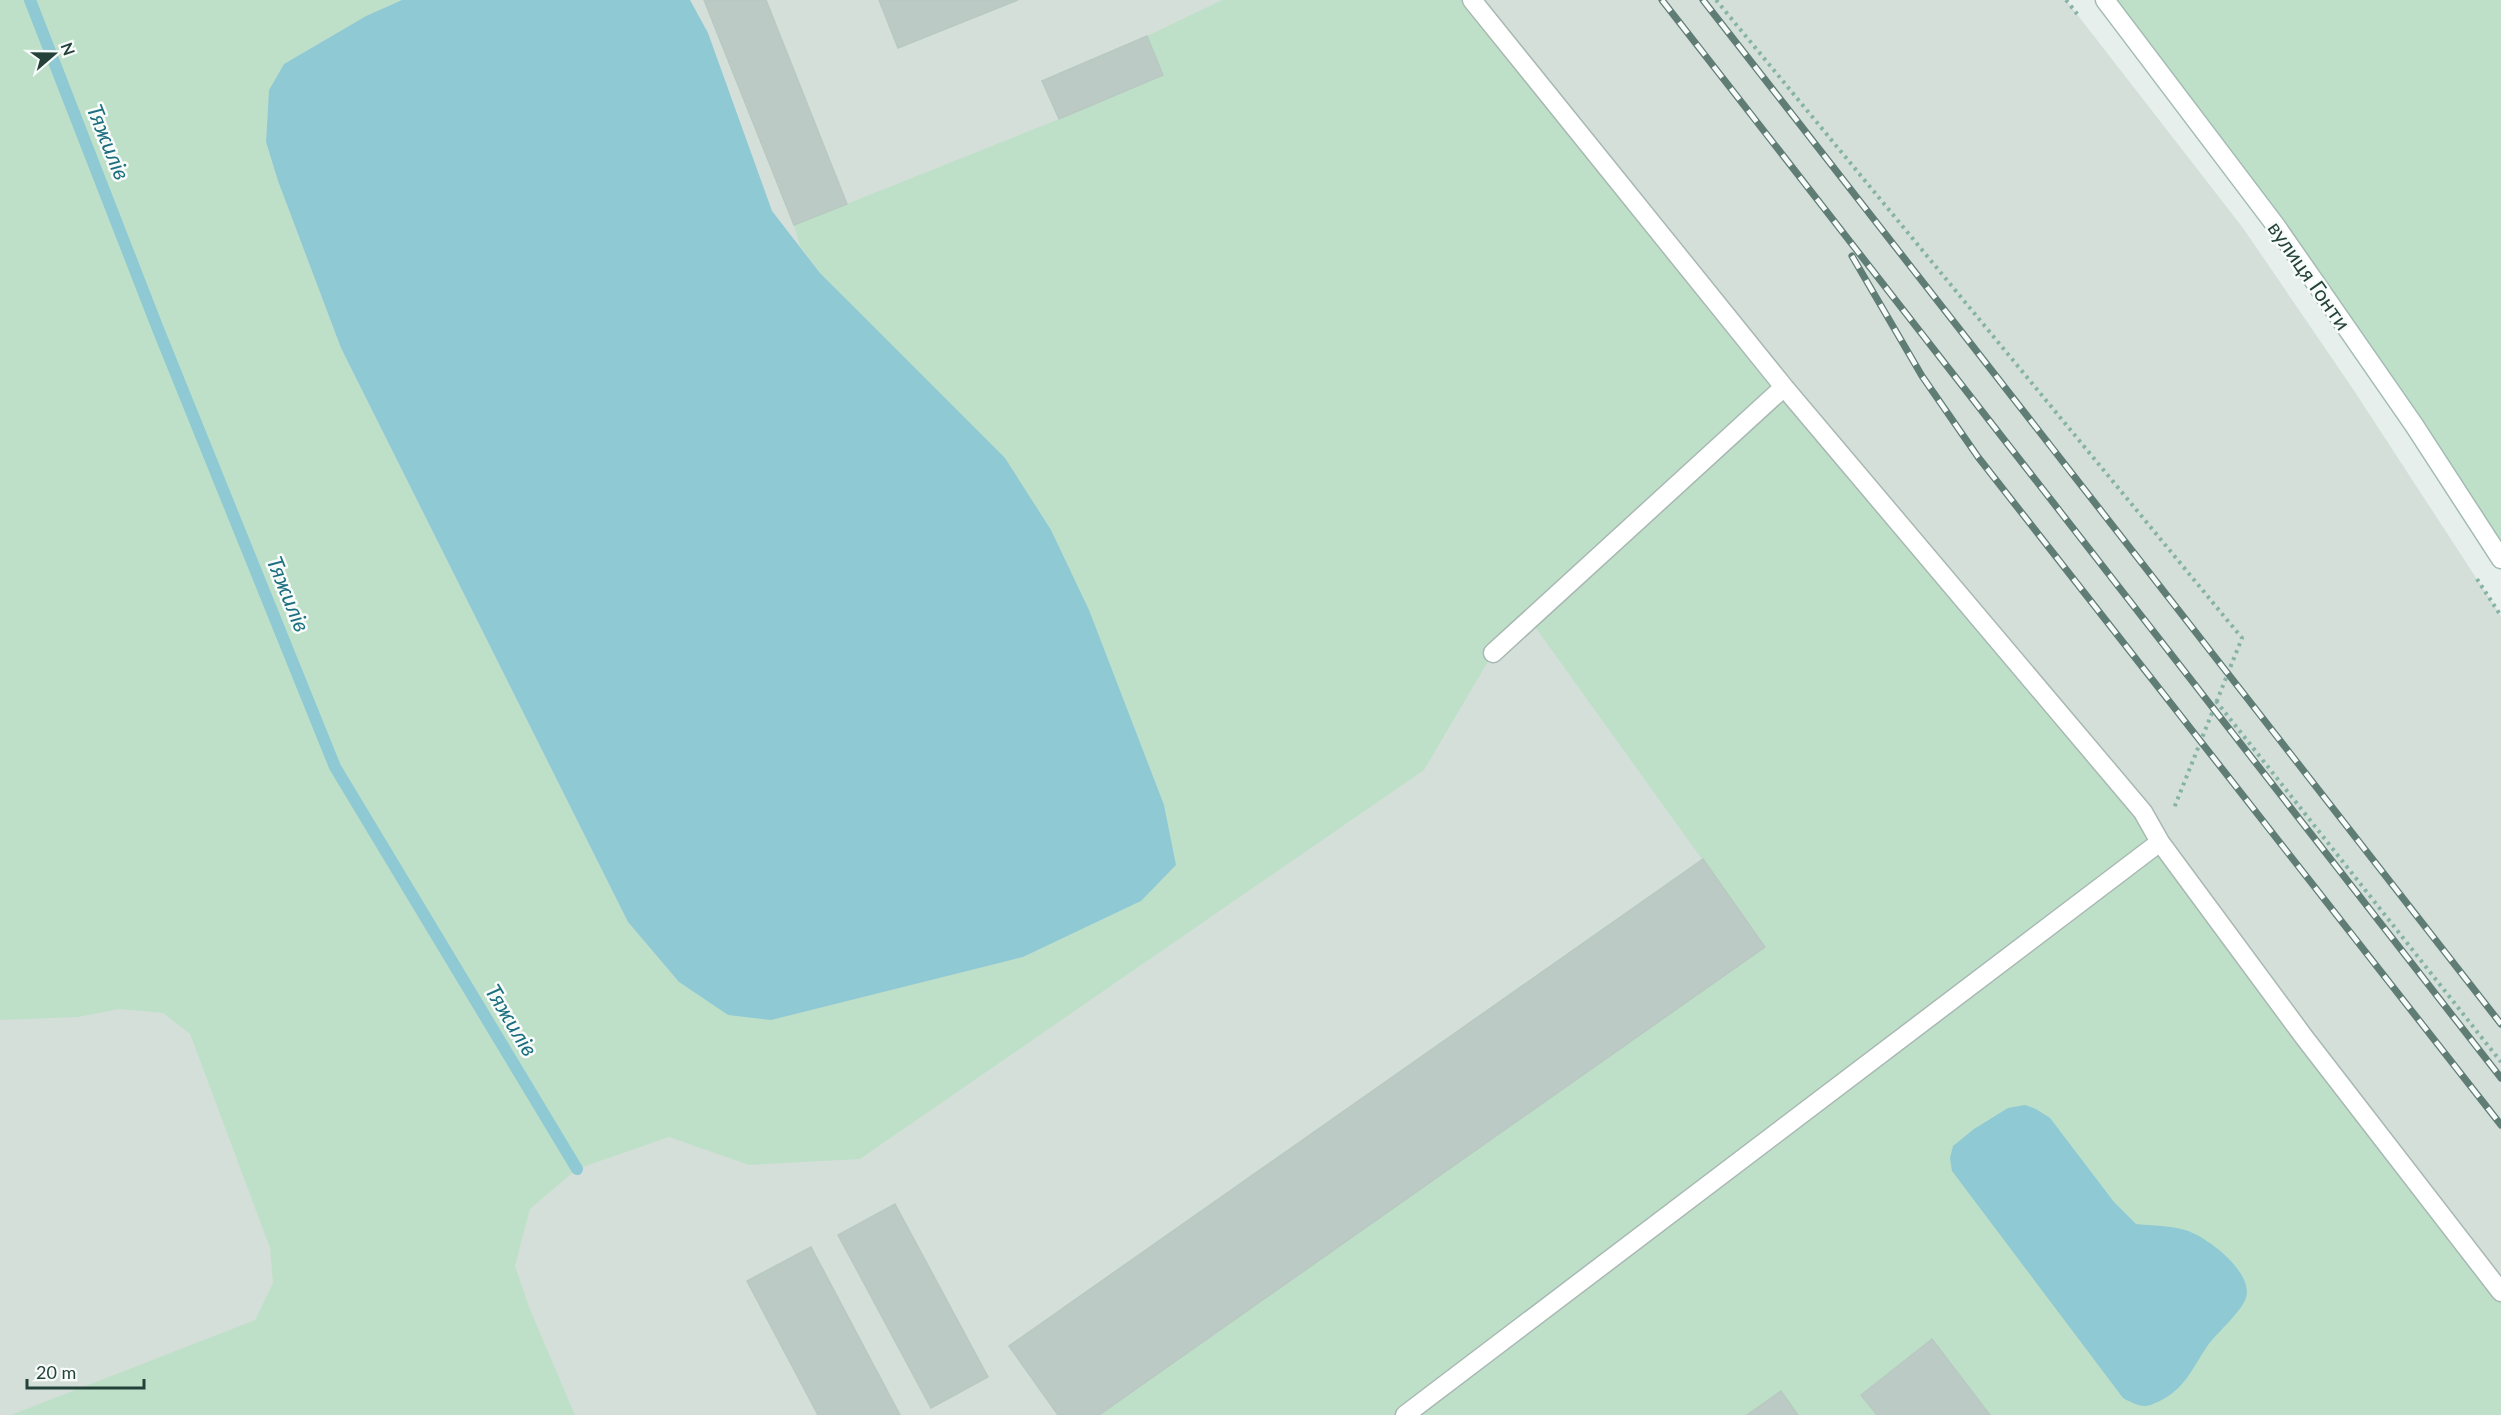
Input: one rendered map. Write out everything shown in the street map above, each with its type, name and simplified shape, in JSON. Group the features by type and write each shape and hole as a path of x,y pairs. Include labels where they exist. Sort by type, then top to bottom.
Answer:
{"street":[{"path":"1472,0 1784,387 2143,812 2160,842 2304,1037 2501,1292"},
{"name":"вулиця Гонти","path":"2105,0 2276,226 2414,425 2501,559"},
{"path":"1493,653 1784,387"},
{"path":"1405,1415 2160,842"}],"path":[{"path":"1716,0 2242,638 2160,842"},
{"path":"2066,0 2080,18"},
{"path":"2475,577 2501,616"},
{"path":"2216,701 2501,1062"}],"shaded area":[{"path":"0,0 2066,0 2243,228 2353,389 2501,616 2501,1415 0,1415"}],"green space":[{"path":"0,0 402,0 366,16 284,64 269,90 266,142 278,181 341,348 628,922 679,982 728,1015 1023,957 1141,901 869,323 820,273 800,246 794,225 1059,119 1162,75 1147,36 1222,0 1472,0 2143,812 2501,1292 2501,1415 1099,1415 1765,947 1530,620 1493,653 1424,770 860,1159 749,1165 669,1137 577,1169 530,1209 515,1266 529,1307 575,1415 11,1415 255,1320 273,1283 270,1248 190,1034 163,1013 120,1009 78,1017 0,1020"},
{"path":"2105,0 2501,0 2501,559"}],"water":[{"path":"402,0 690,0 708,33 772,211 820,273 1005,458 1051,530 1089,610 1164,805 1176,865 1141,901 1023,957 771,1020 728,1015 679,982 628,922 341,348 278,181 266,142 269,90 284,64 366,16"},
{"path":"2025,1105 2050,1118 2114,1202 2136,1224 2174,1227 2195,1234 2222,1252 2244,1279 2247,1289 2243,1304 2208,1345 2180,1387 2153,1404 2141,1406 2123,1398 1952,1171 1950,1158 1953,1146 1974,1129 2008,1108"}],"building":[{"path":"704,0 766,0 847,204 794,225"},
{"path":"879,0 1018,0 898,48"},
{"path":"1147,36 1163,75 1059,119 1042,81"},
{"path":"1703,859 1765,947 1099,1415 1058,1415 1009,1346"},
{"path":"895,1204 988,1377 931,1408 838,1235"},
{"path":"811,1247 900,1415 818,1415 747,1281"},
{"path":"1932,1339 1990,1415 1877,1415 1861,1395"},
{"path":"1781,1391 1798,1415 1747,1415"}],"waterway":[{"name":"Тяжилів","path":"30,0 158,329 335,767 577,1169"}],"railway":[{"path":"1662,0 2501,1078"},
{"path":"1703,0 2501,1024"},
{"path":"1852,256 1922,376 1978,457 2501,1125"}]}
